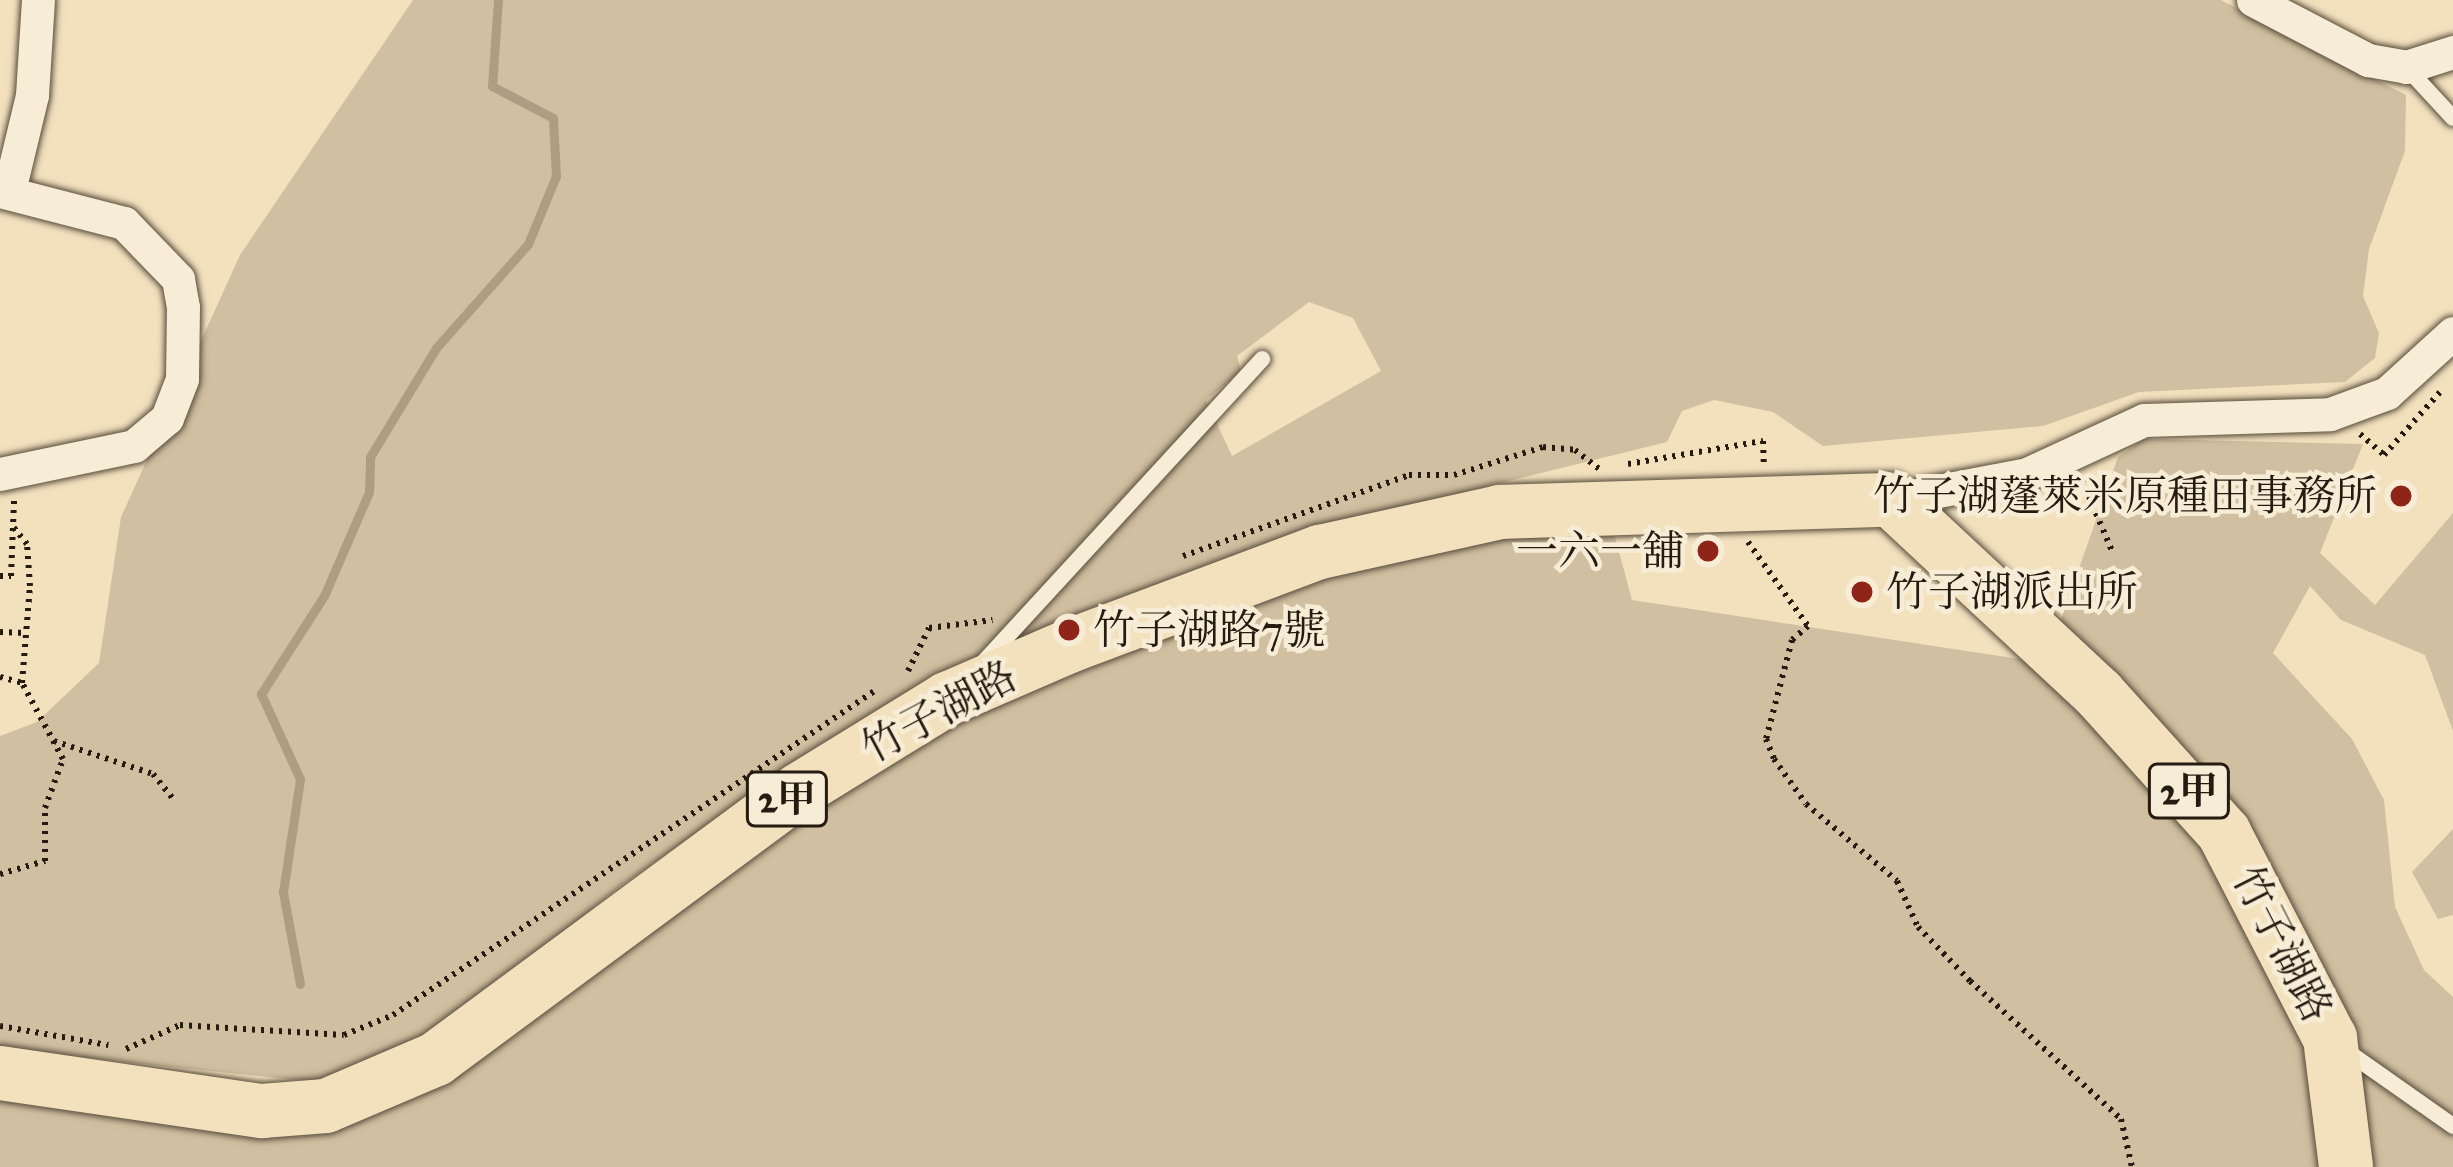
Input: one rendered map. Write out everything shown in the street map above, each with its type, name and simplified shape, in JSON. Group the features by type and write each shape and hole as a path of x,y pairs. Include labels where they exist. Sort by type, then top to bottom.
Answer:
{"main road":[{"name":"竹子湖路","path":"0,1073 262,1111 388,1086 800,790 964,692 1320,552 1500,512 1891,500 2205,808 2330,1039 2346,1167"}],"street":[{"path":"0,474 134,446 167,418 182,379 178,279 150,244 83,205 4,191 32,95 38,0"},
{"path":"2253,0 2368,60 2406,67 2453,52"},
{"name":"竹子湖路","path":"1891,500 2027,474 2144,420 2330,414 2386,393 2453,333"}],"lane":[{"path":"2406,67 2453,118"},
{"path":"964,692 999,635 1229,406 1262,359"},
{"path":"2330,1039 2453,1126"}],"path":[{"path":"2384,455 2453,379"},
{"path":"1687,448 1762,441 1764,507 1750,556 1808,626 1792,640 1766,739 1774,759 1807,804 1897,881 1918,926 1970,981 2121,1119 2132,1167"},
{"path":"1544,447 1575,450 1607,485"},
{"path":"2081,476 2111,551"},
{"path":"0,576 11,576 13,527 27,544 22,683 63,759 45,808 45,862 0,874"},
{"path":"0,632 26,632"},
{"path":"0,677 22,683"},
{"path":"54,741 153,774 173,799"}],"shaded area":[{"path":"413,0 2221,0 2406,95 2405,151 2369,249 2363,296 2379,333 2375,358 2345,382 2139,392 2043,426 1823,446 1773,412 1714,400 1682,411 1667,442 1375,514 790,768 620,886 448,1027 316,1082 0,1049 0,736 37,722 99,663 121,517 240,255","holes":["1309,302 1353,318 1381,371 1232,456 1206,400 1241,371 1237,356"]},
{"path":"2144,439 2363,444 2320,553 2375,605 2453,513 2453,731 2425,655 2341,620 2310,586 2273,653 2352,739 2384,800 2395,907 2424,970 2453,997 2453,1167 0,1167 0,1088 298,1126 637,925 951,717 1135,639 1453,538 1612,526 1632,600 2046,663 2118,457"},
{"path":"2453,829 2453,915 2438,919 2412,872"}],"waterway":[{"path":"300,984 283,892 300,779 261,694 324,596 369,492 370,457 436,348 528,244 556,176 553,118 492,86 498,0"}],"place":[{"name":"竹子湖蓬萊米原種田事務所","path":"2401,496"},
{"name":"一六一舖","path":"1708,551"},
{"name":"竹子湖派出所","path":"1862,592"},
{"name":"竹子湖路7號","path":"1069,630"}]}
